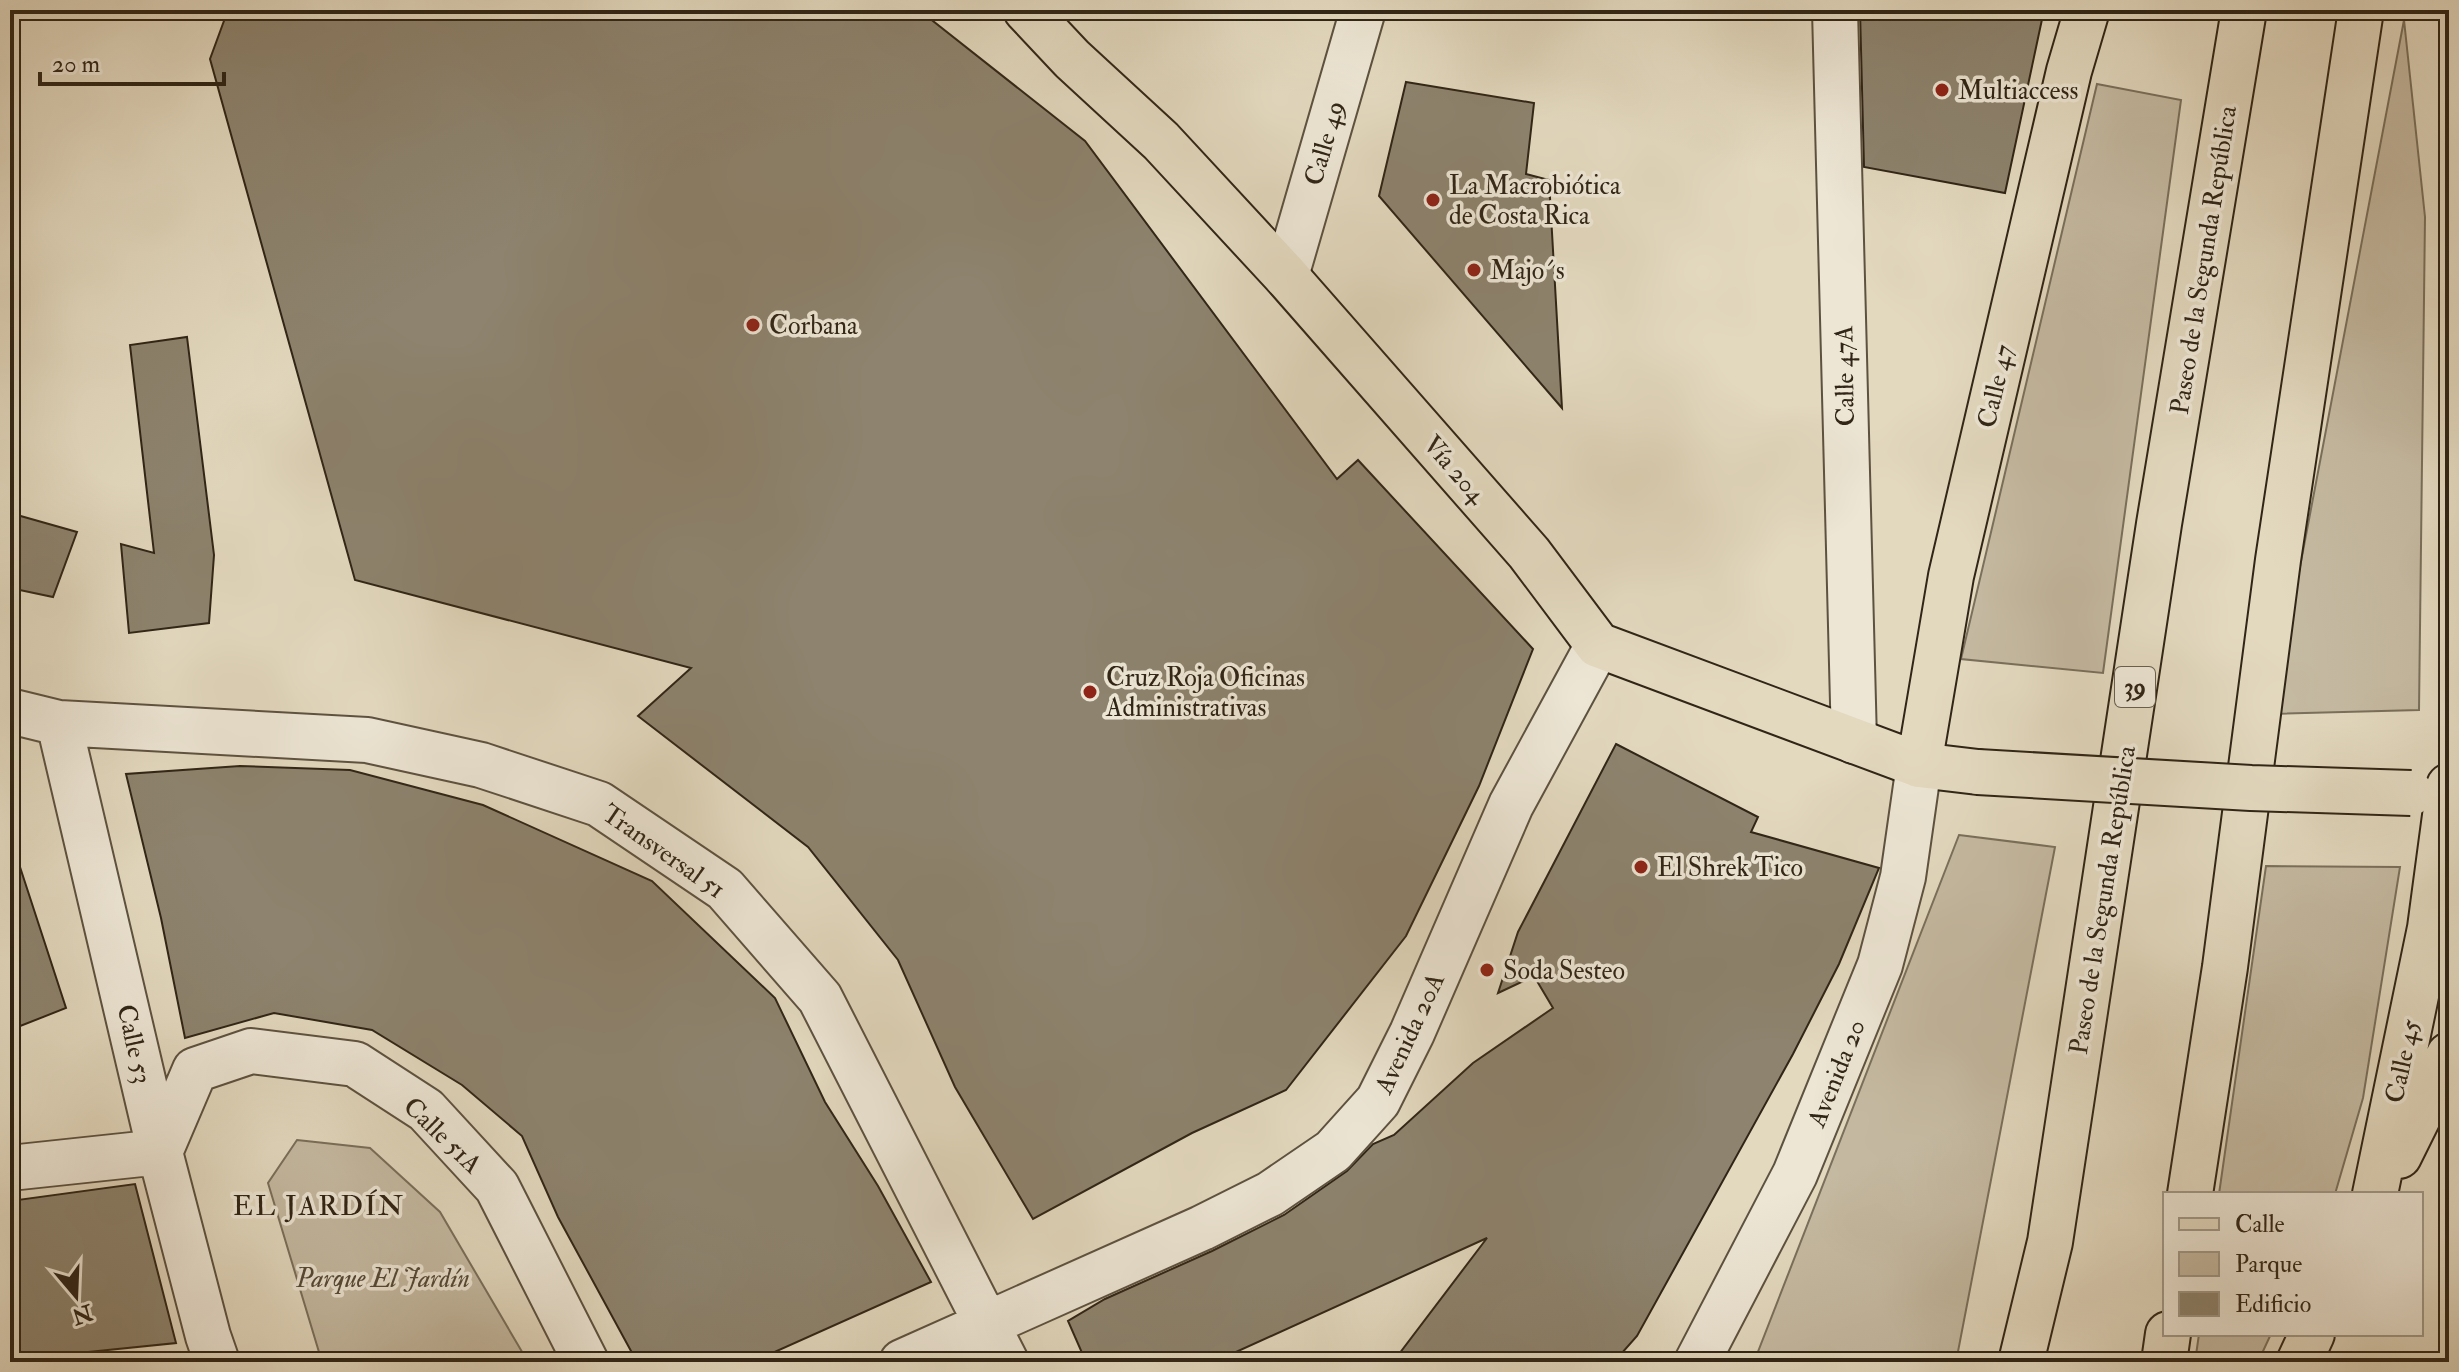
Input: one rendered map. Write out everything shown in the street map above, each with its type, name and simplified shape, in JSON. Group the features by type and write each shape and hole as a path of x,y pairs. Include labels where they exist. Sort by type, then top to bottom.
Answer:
{"main road":[{"name":"Vía 204","path":"1026,10 1072,59 1161,141 1286,276 1529,553 1598,645"},
{"name":"Calle 47","path":"1919,765 1951,576 2069,71 2087,10"},
{"name":"Paseo de la Segunda República","path":"2021,1362 2050,1242 2162,509 2244,10"},
{"path":"2190,1192 2225,967 2281,544 2361,10"},
{"path":"1598,645 1919,765 1978,772 2251,788 2439,792"},
{"name":"Calle 45","path":"2378,1192 2430,928 2439,792"},
{"path":"2379,1192 2449,1055"},
{"path":"2164,1362 2168,1336"},
{"path":"2299,1362 2311,1336"}],"street":[{"name":"Calle 49","path":"1286,276 1363,10"},
{"name":"Calle 47A","path":"1835,10 1854,741"},
{"name":"Avenida 20A","path":"902,1362 996,1344 1270,1194 1333,1151 1378,1101 1412,1033 1511,805 1598,645"},
{"name":"Transversal 51","path":"10,711 59,723 367,740 481,765 599,804 725,889 820,998 996,1344"},
{"name":"Calle 53","path":"59,723 160,1152 217,1362"},
{"name":"Avenida 20","path":"1697,1362 1795,1174 1880,965 1903,877 1919,765"},
{"name":"Calle 51A","path":"160,1152 195,1070 251,1051 355,1064 426,1110 497,1187 586,1362"},
{"path":"10,1168 160,1152"}],"green space":[{"path":"2404,20 2425,217 2419,710 2272,714"},
{"path":"2097,84 2181,100 2103,673 1961,659"},
{"path":"1959,835 2055,847 1956,1362 1754,1362"},
{"path":"2266,866 2400,867 2363,1098 2336,1192 2219,1192"},
{"name":"Parque El Jardín","path":"297,1140 370,1148 440,1212 528,1362 322,1362 268,1183"},
{"path":"2199,1336 2270,1336 2258,1362 2195,1362"}],"building":[{"path":"228,10 919,10 1085,141 1337,479 1358,460 1533,649 1479,786 1406,936 1286,1090 1192,1133 1033,1219 955,1087 898,960 808,847 638,716 691,668 355,580 210,59"},
{"name":"Multiaccess","path":"1860,10 2044,10 2005,193 1864,167"},
{"path":"1406,82 1534,103 1526,174 1549,180 1562,408 1379,196"},
{"path":"187,337 214,555 209,623 129,633 121,544 154,553 130,345"},
{"path":"10,513 77,532 53,597 10,588"},
{"path":"1616,744 1758,817 1751,832 1879,868 1839,964 1793,1054 1637,1336 1614,1362 1393,1362 1487,1238 1214,1362 1086,1362 1068,1321 1105,1299 1284,1215 1347,1171 1373,1144 1394,1135 1473,1063 1553,1008 1534,976 1498,993 1518,932"},
{"path":"240,766 350,770 483,805 652,881 775,998 825,1102 878,1186 931,1282 752,1362 637,1362 558,1217 522,1136 462,1085 372,1030 274,1013 185,1038 161,918 126,774"},
{"path":"20,867 66,1008 10,1030 10,868"},
{"path":"135,1184 176,1343 10,1360 10,1201"}],"place":[{"name":"Multiaccess","path":"1942,90"},
{"name":"La Macrobiótica de Costa Rica","path":"1433,200"},
{"name":"Majo´s","path":"1474,270"},
{"name":"Corbana","path":"753,325"},
{"name":"Cruz Roja Oficinas Administrativas","path":"1090,692"},
{"name":"El Shrek Tico","path":"1641,867"},
{"name":"Soda Sesteo","path":"1487,970"}],"district":[{"name":"EL JARDÍN","path":"319,1205"}]}
